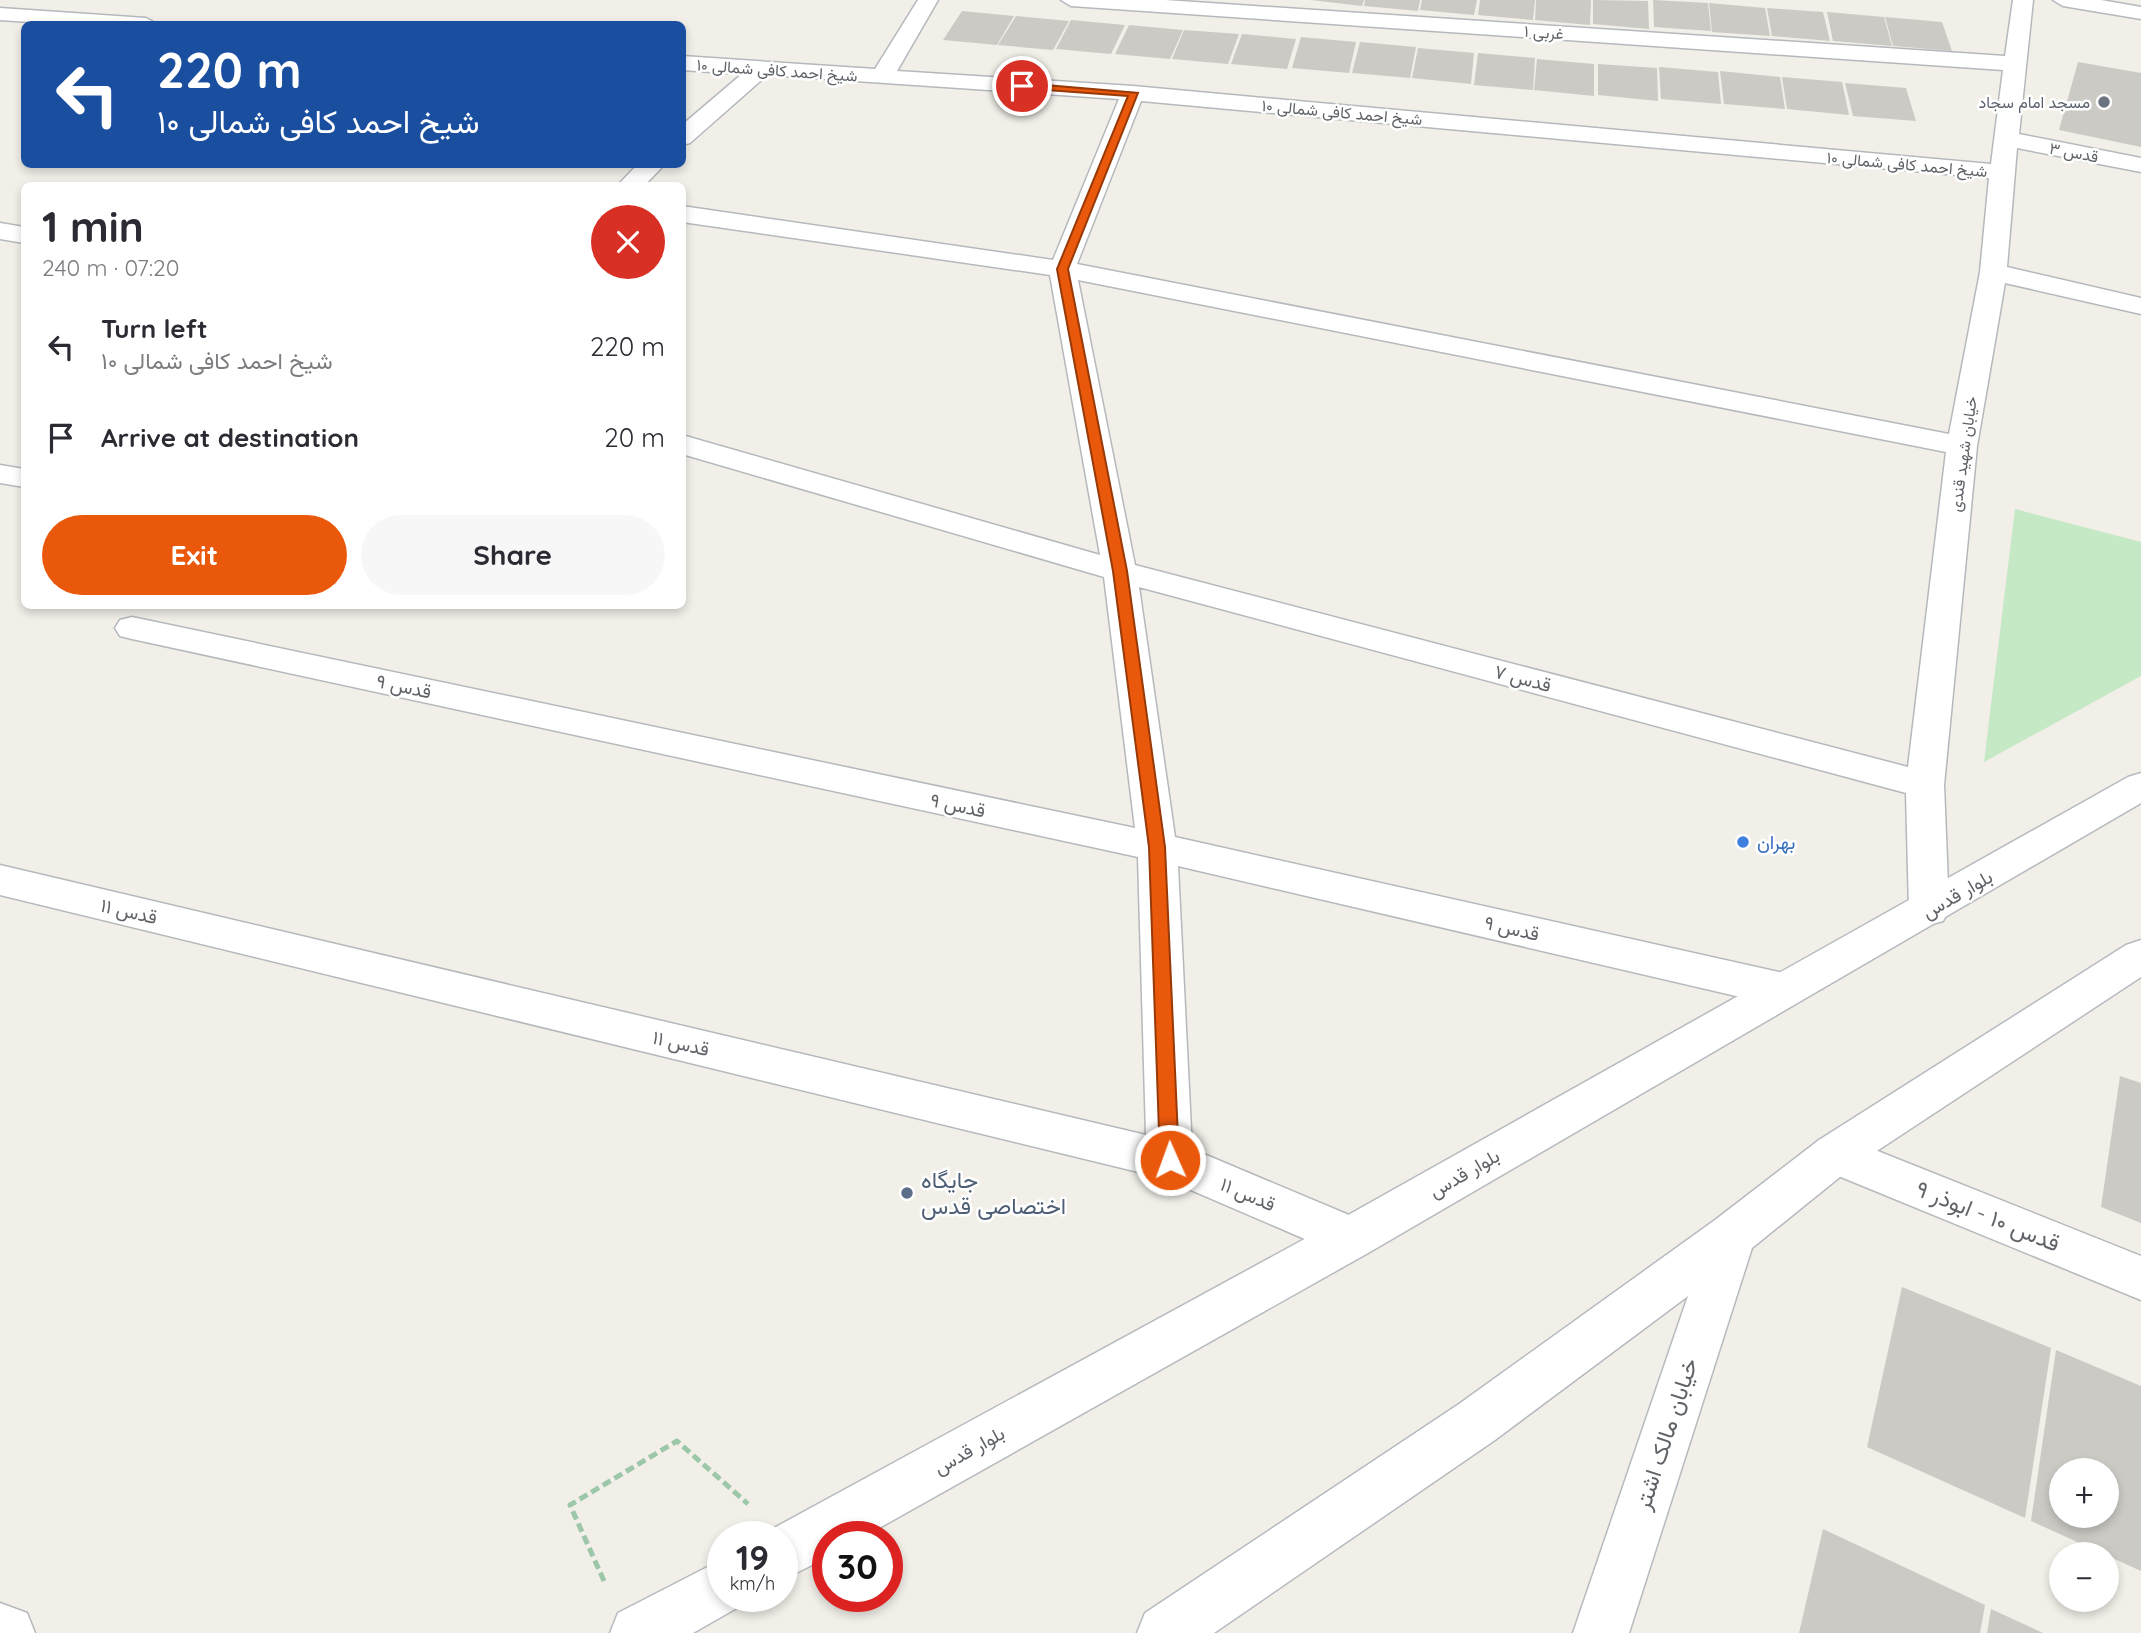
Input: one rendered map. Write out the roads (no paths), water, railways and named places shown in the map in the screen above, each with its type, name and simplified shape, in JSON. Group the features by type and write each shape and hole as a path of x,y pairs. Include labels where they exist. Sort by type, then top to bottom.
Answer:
{"street":[{"path":"882,77 928,0"},
{"name":"۱ غربی","path":"1072,0 2017,64"},
{"name":"خیابان شهید قندی","path":"1929,910 1925,785 1962,446 1993,272 2023,0"},
{"path":"2063,0 2141,13"},
{"path":"0,14 102,21"},
{"path":"0,31 29,16"},
{"name":"شیخ احمد کافی شمالی ۱۰","path":"686,63 1133,93 2002,172"},
{"path":"686,135 761,69"},
{"path":"1133,93 1062,269 1120,571 1157,847 1170,1160"},
{"name":"قدس ۳","path":"2007,139 2141,165"},
{"path":"633,182 649,168"},
{"path":"686,216 1062,269 1962,446"},
{"path":"0,231 21,234"},
{"path":"1993,272 2141,306"},
{"name":"قدس ۷","path":"686,445 1120,571 1925,785"},
{"path":"0,474 21,478"},
{"name":"قدس ۹","path":"145,617 1783,990"},
{"name":"بلوار قدس","path":"798,1545 1350,1238 1783,990 1929,910 2141,786"},
{"name":"قدس ۱۱","path":"0,880 1170,1160 1350,1238"},
{"path":"1165,1633 1477,1422 1732,1235 1835,1154 2141,956"},
{"name":"قدس ۱۰ - ابوذر ۹","path":"1835,1154 2141,1278"},
{"name":"خیابان مالک اشتر","path":"1601,1633 1732,1235"},
{"path":"638,1633 707,1595"},
{"path":"0,1630 7,1633"}],"place":[{"name":"مسجد امام سجاد","path":"2104,102"},
{"name":"بهران","path":"1743,842"},
{"name":"جایگاه اختصاصی قدس","path":"907,1193"}]}
